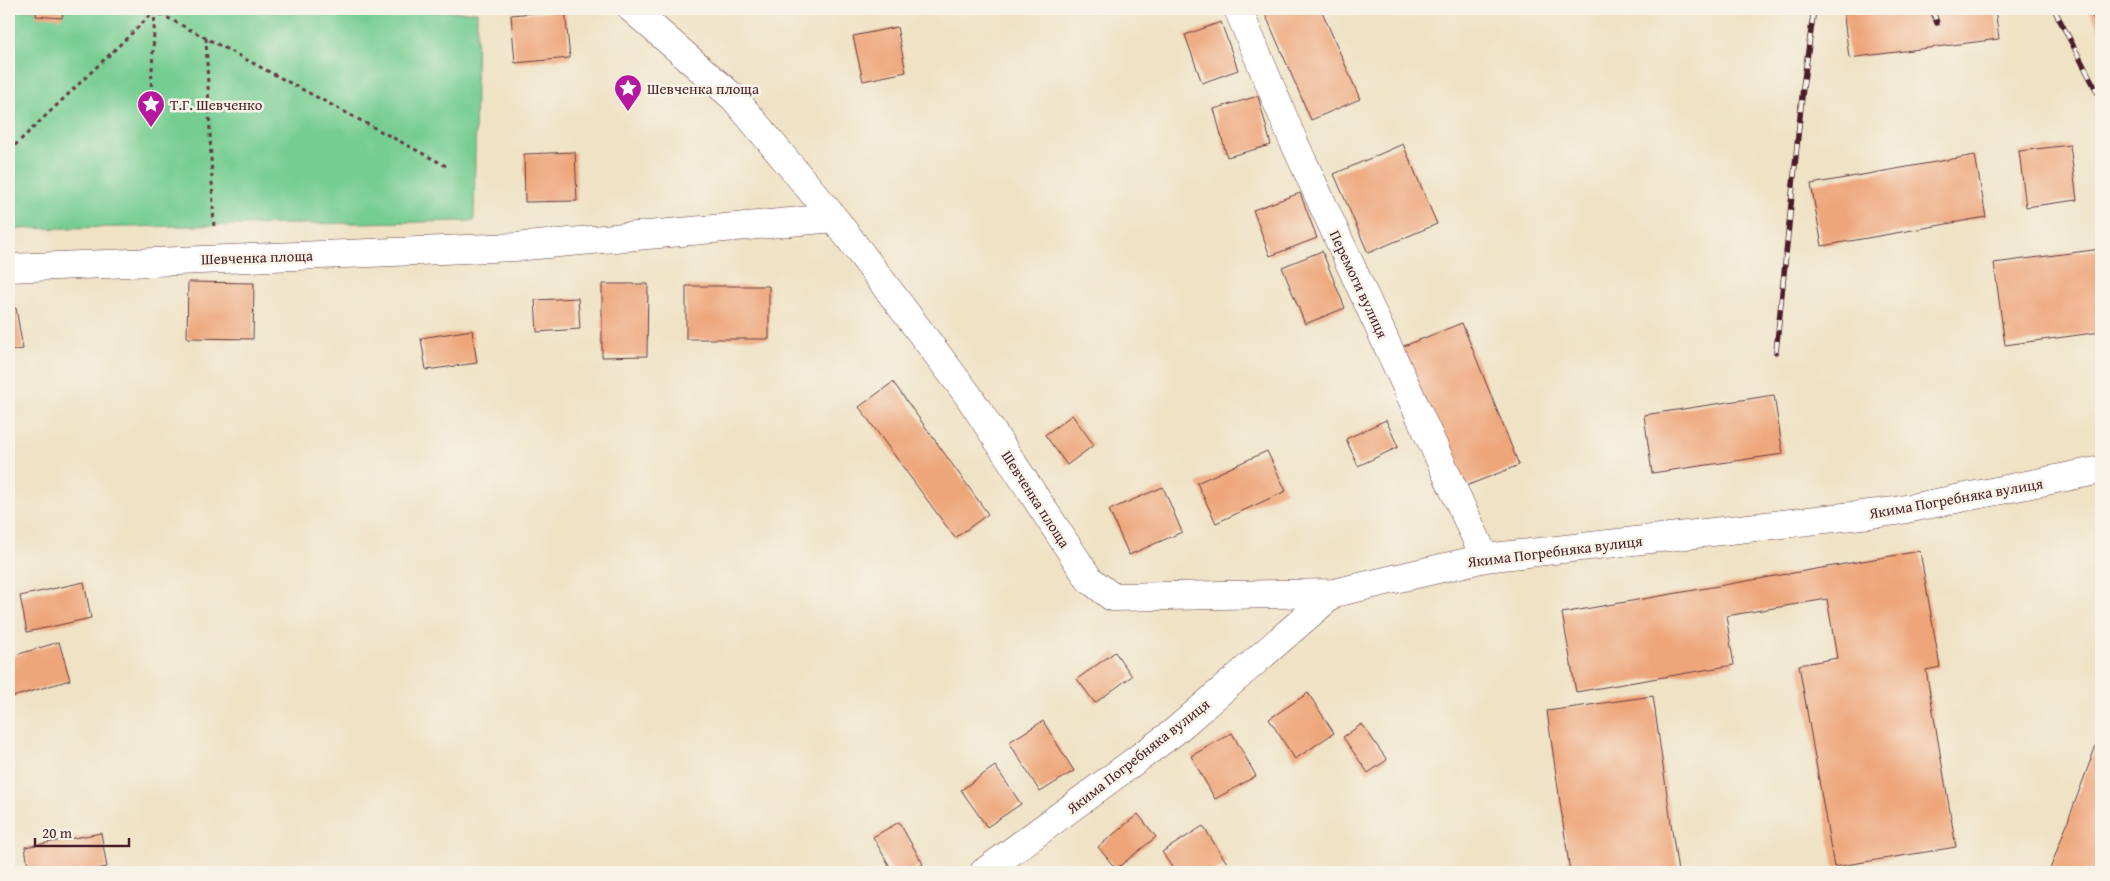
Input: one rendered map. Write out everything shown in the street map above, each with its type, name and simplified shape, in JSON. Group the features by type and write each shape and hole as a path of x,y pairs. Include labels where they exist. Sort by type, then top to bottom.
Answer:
{"street":[{"name":"Шевченка площа","path":"632,9 734,98 834,218 968,395 1088,579 1112,597 1334,593"},
{"name":"Перемоги вулиця","path":"1238,9 1293,140 1485,558"},
{"name":"Шевченка площа","path":"9,268 515,246 834,218"},
{"name":"Якима Погребняка вулиця","path":"984,872 1174,732 1334,593 1485,558 1896,511 2101,470"}],"path":[{"path":"155,10 448,167"},
{"path":"150,110 155,10"},
{"path":"9,151 155,10"},
{"path":"206,38 216,259"}],"green space":[{"path":"9,10 477,12 474,221 9,229"}],"building":[{"path":"37,9 63,9 62,18 36,16"},
{"path":"1263,9 1321,9 1360,99 1311,120"},
{"path":"1843,9 1995,9 1999,39 1849,58"},
{"path":"2088,9 2101,9 2101,32"},
{"path":"565,10 570,58 515,63 511,15"},
{"path":"1221,22 1238,70 1202,83 1185,35"},
{"path":"897,27 906,72 863,81 853,36"},
{"path":"1258,96 1271,145 1227,157 1214,109"},
{"path":"1403,144 1437,224 1368,253 1334,174"},
{"path":"2070,145 2077,200 2026,207 2019,151"},
{"path":"575,152 577,201 525,202 524,154"},
{"path":"1975,155 1986,217 1822,246 1811,184"},
{"path":"1300,193 1317,238 1270,256 1253,210"},
{"path":"2101,249 2101,332 2005,345 1994,263"},
{"path":"1322,251 1345,308 1305,324 1282,267"},
{"path":"188,282 254,283 253,339 187,338"},
{"path":"602,284 648,284 647,356 602,357"},
{"path":"686,286 769,286 769,339 686,339"},
{"path":"578,298 580,329 537,332 535,300"},
{"path":"16,308 23,349 9,351 9,309"},
{"path":"1462,323 1519,465 1456,490 1399,348"},
{"path":"472,330 477,363 426,370 421,338"},
{"path":"893,382 988,514 955,538 859,407"},
{"path":"1774,395 1783,454 1652,473 1644,415"},
{"path":"1072,415 1094,445 1067,465 1045,435"},
{"path":"1386,420 1398,447 1358,466 1346,439"},
{"path":"1267,451 1286,491 1216,523 1197,483"},
{"path":"1163,487 1182,532 1129,555 1109,510"},
{"path":"1920,551 1940,667 1926,670 1956,847 1834,867 1799,665 1837,658 1827,599 1726,616 1734,665 1576,692 1562,613"},
{"path":"84,582 91,618 27,632 20,596"},
{"path":"59,642 70,680 9,698 9,657"},
{"path":"1115,652 1132,676 1095,703 1077,679"},
{"path":"1308,693 1334,733 1295,759 1269,719"},
{"path":"1653,696 1678,872 1570,872 1547,711"},
{"path":"1043,721 1074,771 1040,792 1009,742"},
{"path":"1362,724 1387,760 1368,773 1343,737"},
{"path":"2101,732 2101,872 2049,872"},
{"path":"1232,733 1256,776 1215,799 1191,756"},
{"path":"995,766 1021,804 987,827 961,790"},
{"path":"1138,814 1156,837 1116,869 1098,847"},
{"path":"899,822 923,864 908,872 893,872 873,837"},
{"path":"1203,826 1227,863 1212,872 1175,872 1162,852"},
{"path":"101,833 107,867 80,872 29,872 25,847"}],"railway":[{"path":"1776,352 1803,87 1814,9"},
{"path":"1932,9 1937,23"},
{"path":"2054,9 2101,99"}],"place":[{"name":"Шевченка площа","path":"628,112"},
{"name":"Т.Г. Шевченко","path":"151,128"}]}
